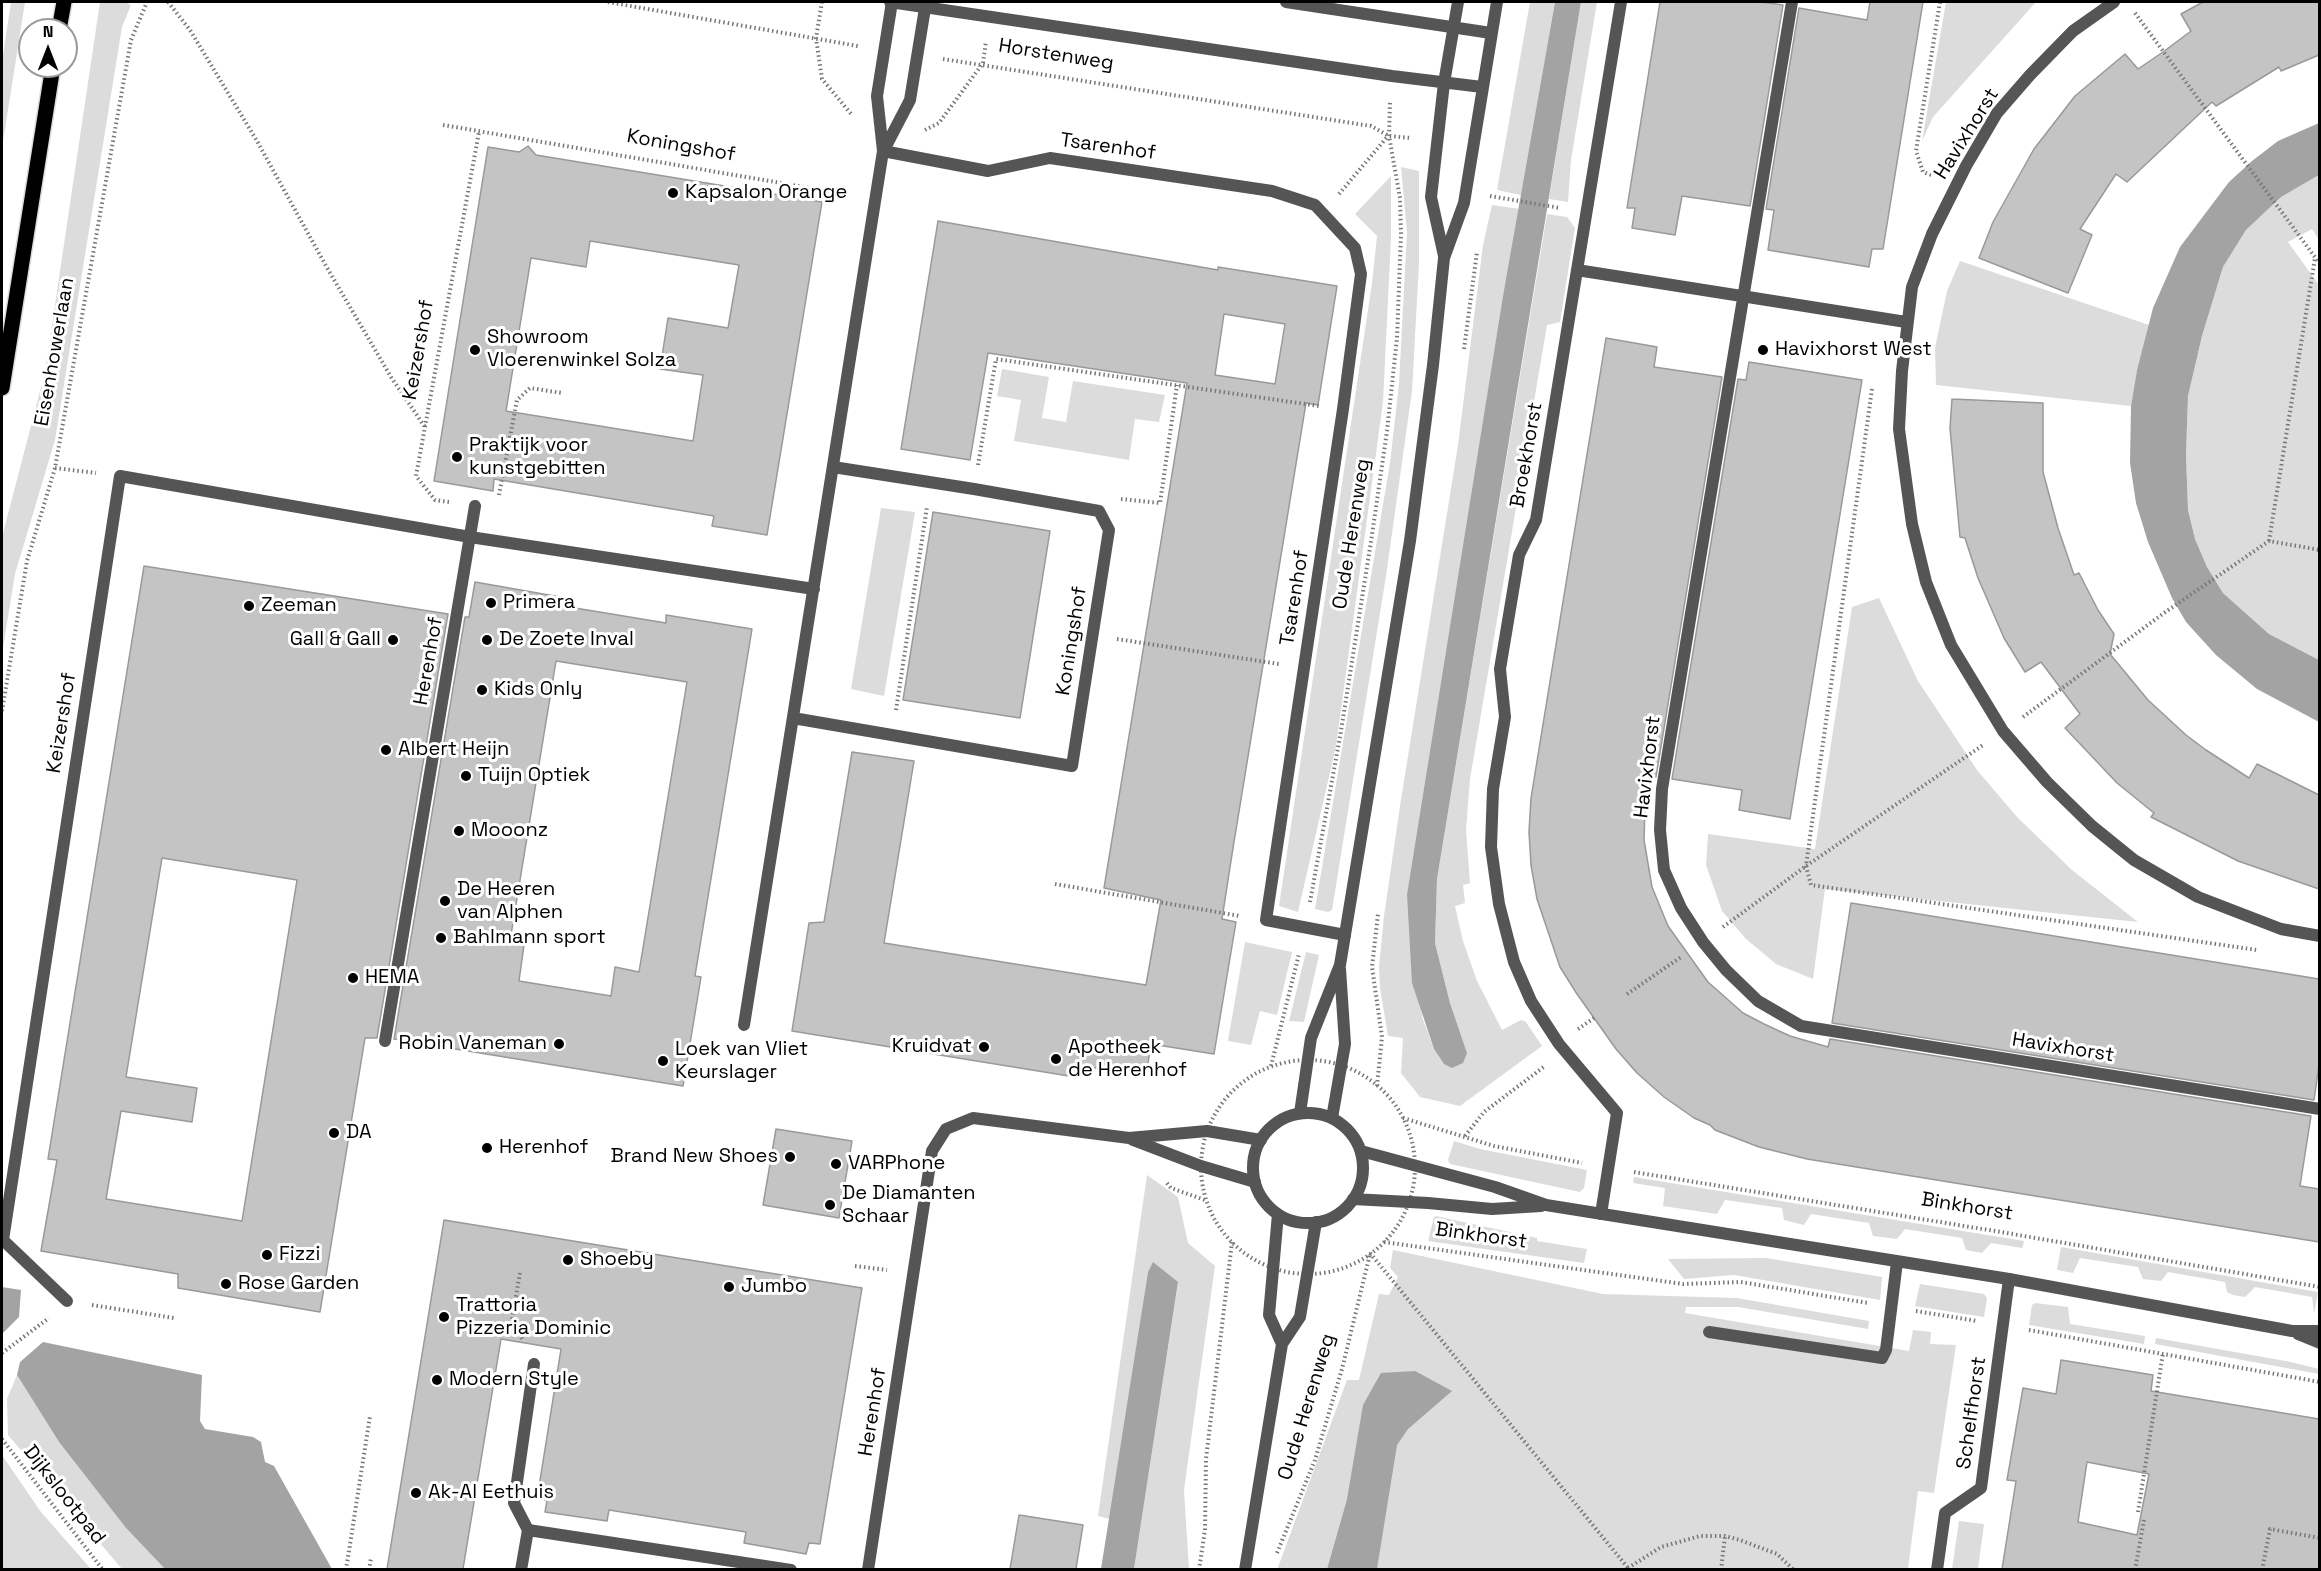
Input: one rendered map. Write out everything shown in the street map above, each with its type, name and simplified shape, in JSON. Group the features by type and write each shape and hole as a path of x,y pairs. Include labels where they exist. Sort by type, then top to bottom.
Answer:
{"main road":[{"path":"61,18 64,2"},
{"path":"2,388 51,78"}],"street":[{"path":"744,1025 883,151 878,96 891,2"},
{"name":"Horstenweg","path":"891,2 925,4 1392,76 1482,87"},
{"path":"1286,2 1491,33"},
{"path":"1444,258 1431,197 1444,83 1458,2"},
{"path":"1300,1113 1311,1038 1340,965 1410,541 1433,365 1444,258 1464,203 1497,2"},
{"name":"Broekhorst","path":"1561,1048 1531,1001 1514,963 1499,904 1491,847 1493,789 1505,717 1500,669 1519,555 1536,520 1621,2"},
{"name":"Havixhorst","path":"1792,2 1662,789 1660,830 1664,870 1681,908 1703,942 1726,970 1758,1001 1801,1026 2319,1109"},
{"name":"Havixhorst","path":"2114,2 2073,31 1997,113 1956,185 1932,234 1912,287 1906,322 1901,384 1899,429 1912,524 1926,582 1951,645 2003,731 2047,782 2092,826 2134,860 2198,897 2281,929 2319,936"},
{"path":"883,151 910,100 925,4"},
{"name":"Tsarenhof","path":"883,151 988,171 1050,158 1062,159 1272,191 1315,205 1355,248 1361,274 1343,410 1266,920"},
{"path":"1577,270 1906,322"},
{"path":"833,466 1100,511"},
{"path":"120,476 470,537 814,589"},
{"name":"Keizershof","path":"67,1301 3,1240 120,476"},
{"path":"470,537 475,506"},
{"name":"Koningshof","path":"793,718 1072,766 1109,530 1100,511"},
{"name":"Herenhof","path":"385,1041 470,537"},
{"path":"1266,920 1345,934"},
{"path":"1332,1118 1345,1044 1340,965"},
{"path":"1561,1048 1617,1113 1601,1214"},
{"path":"1300,1113 1322,1114 1332,1118 1353,1135 1361,1151 1363,1176 1353,1199 1337,1214 1316,1222 1296,1221 1278,1214 1264,1200 1255,1182 1254,1160 1261,1140 1266,1132 1282,1120 1300,1113"},
{"name":"Herenhof","path":"868,1569 932,1151 946,1129 973,1118 1129,1138 1207,1131 1261,1140"},
{"name":"Herenhof","path":"1129,1138 1201,1166 1255,1182"},
{"name":"Binkhorst","path":"1361,1151 1495,1187 1546,1205 2009,1279 2292,1331 2319,1331"},
{"name":"Binkhorst","path":"1353,1199 1492,1209 1546,1205"},
{"path":"1278,1214 1269,1315 1282,1344"},
{"name":"Oude Herenweg","path":"1245,1569 1282,1344 1300,1317 1316,1222"},
{"path":"1709,1332 1882,1358 1887,1350 1897,1262"},
{"name":"Schelfhorst","path":"1937,1569 1945,1513 1981,1488 2009,1279"},
{"name":"Binkhorst","path":"2292,1331 2319,1343"},
{"path":"521,1569 528,1530 514,1503 534,1364"},
{"path":"528,1530 791,1569"}],"path":[{"name":"Eisenhowerlaan","path":"2,711 27,561 55,468 131,40 147,2"},
{"path":"168,2 190,30 257,141 391,377 425,427"},
{"path":"608,2 885,51"},
{"path":"822,2 816,38 822,79 853,115"},
{"path":"1940,2 1916,151 1923,172 1956,185"},
{"path":"2134,11 2319,264"},
{"name":"Horstenweg","path":"917,56 983,63 1371,126 1389,135 1436,141"},
{"path":"883,151 939,123 983,63"},
{"name":"Oude Herenweg","path":"1271,1066 1305,928 1341,731 1387,431 1396,338 1401,234 1400,198 1389,135 1392,76"},
{"name":"Koningshof","path":"443,125 875,199"},
{"name":"Keizershof","path":"475,506 435,500 416,476 479,132"},
{"path":"1323,213 1389,135"},
{"path":"1501,198 1569,210"},
{"path":"2269,541 2314,258"},
{"path":"974,489 996,359 1343,410"},
{"path":"1901,384 1873,380 1806,866 1811,885 2266,951 2281,929"},
{"path":"1100,511 1123,498 1160,503 1177,385"},
{"path":"475,506 487,507 500,494 517,400 531,388 562,393"},
{"path":"55,468 120,476"},
{"path":"892,735 930,482"},
{"path":"1627,994 1703,942 1806,866 2003,731 2164,613 2269,541 2319,550"},
{"path":"1093,635 1304,668"},
{"path":"1055,884 1266,920"},
{"path":"1465,1136 1484,1112 1561,1048"},
{"name":"Binkhorst","path":"1377,1086 1392,1100 1403,1118 1494,1146 1609,1168 2319,1287"},
{"path":"1199,1569 1205,1530 1206,1459 1232,1242"},
{"name":"Binkhorst","path":"1370,1253 1384,1242 1683,1284 1741,1282 2003,1325 2319,1382"},
{"path":"1370,1253 1627,1569 1661,1547 1700,1536 1725,1536 1740,1540 1777,1554 1794,1569"},
{"name":"Oude Herenweg","path":"1274,1559 1315,1460 1342,1369 1370,1253"},
{"path":"520,1273 512,1320 534,1364"},
{"path":"67,1301 174,1318"},
{"path":"2,1353 39,1327"},
{"path":"2138,1512 2163,1353"},
{"path":"346,1569 370,1416"},
{"name":"Dijkslootpad","path":"2,1439 103,1569"},
{"path":"2135,1569 2144,1520"},
{"path":"2262,1569 2270,1528 2319,1538"},
{"path":"1721,1569 1725,1536"},
{"path":"369,1569 371,1558"}],"shaded area":[{"path":"11,2 25,2 22,18 18,18 18,46 2,148 2,62"},
{"path":"100,2 125,2 131,5 122,27 55,440 15,574 2,654 2,537 45,372"},
{"path":"1530,2 1555,2 1521,195 1497,190"},
{"path":"1555,2 1581,2 1437,879 1435,943 1450,1003 1467,1053 1463,1063 1452,1068 1444,1064 1434,1049 1412,983 1407,894 1503,296"},
{"path":"1581,2 1597,2 1571,160 1568,202 1549,199"},
{"path":"1946,2 2036,2 1933,117 1922,141"},
{"path":"2319,123 2319,175 2281,197 2246,230 2223,267 2202,336 2188,396 2186,455 2188,510 2195,539 2207,567 2223,593 2269,634 2319,660 2319,722 2257,689 2216,655 2186,622 2172,598 2148,542 2136,503 2130,463 2131,406 2137,370 2153,308 2180,247 2229,182 2252,161 2278,141"},
{"path":"1401,167 1419,171 1419,263 1412,391 1386,576 1332,910 1328,912 1315,909 1390,463 1399,384 1407,232"},
{"path":"2319,175 2319,240 2312,229 2288,242 2319,285 2319,660 2269,634 2223,593 2207,567 2195,539 2188,510 2186,455 2188,396 2202,336 2223,267 2246,230 2281,197"},
{"path":"1391,176 1391,238 1383,402 1336,746 1298,912 1279,906 1372,283 1377,236 1355,214"},
{"path":"1492,205 1520,209 1503,297 1407,894 1422,1017 1434,1049 1444,1064 1467,1053 1450,1003 1435,943 1437,879 1547,214 1567,217 1575,228 1560,322 1547,325 1470,779 1466,830 1470,883 1463,885 1465,903 1455,906 1463,941 1477,981 1502,1030 1521,1020 1526,1022 1542,1046 1460,1106 1420,1097 1401,1073 1403,1038 1388,1036 1379,967 1400,806 1458,445 1483,245"},
{"path":"1960,261 2149,325 2137,370 2131,406 1936,385 1935,348 1947,291"},
{"path":"1002,369 1049,377 1042,418 1066,422 1073,381 1165,395 1159,422 1135,419 1129,460 1014,441 1021,400 997,396"},
{"path":"881,508 915,512 884,696 851,689"},
{"path":"1879,598 1918,681 1977,770 2017,817 2072,870 2138,922 1825,889 1813,979 1776,964 1745,938 1722,911 1706,865 1708,834 1815,849 1852,607"},
{"path":"1245,942 1292,952 1277,1015 1260,1011 1251,1045 1228,1041"},
{"path":"1306,952 1319,955 1304,1022 1289,1021"},
{"path":"1454,1141 1480,1149 1587,1170 1584,1188 1580,1192 1450,1164 1448,1160"},
{"path":"1147,1175 1178,1197 1188,1243 1215,1266 1184,1490 1189,1569 1134,1569 1178,1283 1153,1263 1148,1272 1110,1519 1098,1516"},
{"path":"1634,1177 2024,1241 2022,1248 1991,1243 1982,1253 1966,1250 1962,1238 1905,1229 1897,1239 1873,1236 1869,1223 1811,1214 1804,1225 1784,1220 1782,1208 1725,1200 1717,1214 1663,1206 1665,1188 1633,1183"},
{"path":"1436,1216 1537,1238 1537,1241 1587,1249 1584,1263 1428,1241"},
{"path":"2061,1247 2318,1292 2314,1314 2312,1297 2255,1287 2245,1297 2233,1295 2227,1292 2225,1282 2168,1272 2161,1281 2143,1279 2138,1267 2080,1258 2073,1273 2057,1270"},
{"path":"1393,1250 1603,1294 1737,1298 1869,1321 1868,1329 1738,1307 1686,1307 1685,1313 1909,1351 1913,1330 1931,1332 1930,1344 1956,1345 1934,1493 1918,1491 1908,1569 1346,1569 1347,1499 1327,1569 1277,1570 1347,1380 1359,1380 1379,1294 1389,1295 1398,1277 1390,1268"},
{"path":"1766,1258 1882,1277 1880,1300 1734,1275 1684,1279 1668,1259"},
{"path":"1153,1262 1178,1282 1134,1569 1101,1569 1148,1272"},
{"path":"1920,1284 1984,1294 1987,1298 1984,1317 1915,1306"},
{"path":"2,1287 21,1290 19,1317 2,1334"},
{"path":"2035,1303 2068,1307 2070,1324 2145,1336 2144,1344 2029,1325 2032,1305"},
{"path":"2156,1338 2291,1362 2319,1369 2319,1374 2155,1344"},
{"path":"43,1342 202,1375 200,1421 205,1429 253,1437 261,1442 265,1462 274,1466 332,1569 165,1569 126,1528 59,1442 17,1375 20,1362"},
{"path":"1415,1371 1452,1391 1408,1429 1397,1445 1377,1569 1327,1569 1347,1499 1363,1405 1381,1373"},
{"path":"17,1375 59,1442 126,1528 165,1569 122,1569 8,1435 7,1399"},
{"path":"2,1455 41,1512 91,1569 2,1569"},
{"path":"1959,1521 1984,1524 1978,1569 1952,1569"}],"building":[{"path":"1660,2 1761,2 1783,5 1750,206 1682,196 1675,235 1632,228 1635,208 1627,208"},
{"path":"1870,2 1923,2 1883,249 1872,249 1869,267 1768,250 1774,210 1766,209 1799,8 1867,20"},
{"path":"2203,2 2319,2 2319,55 2281,71 2279,67 2216,106 2212,102 2127,182 2116,174 2080,229 2092,235 2068,293 1979,258 1993,222 2034,149 2075,96 2125,54 2138,69 2163,52 2191,31 2181,14"},
{"path":"528,146 536,155 822,202 767,535 712,526 714,516 494,479 493,491 434,481 488,147 519,152","holes":["590,241 739,265 728,328 668,318 660,369 703,375 693,441 506,411 531,258 586,267"]},
{"path":"938,221 1218,270 1218,267 1337,286 1318,405 1306,403 1233,848 1222,919 1236,922 1214,1054 1151,1044 1146,1076 1077,1065 1075,1077 792,1031 809,923 824,922 852,752 914,761 884,943 1146,985 1161,900 1104,888 1187,383 988,353 970,460 901,449","holes":["1224,314 1285,324 1275,384 1215,375"]},
{"path":"1606,338 1657,347 1654,367 1722,377 1656,777 1646,775 1644,840 1652,887 1668,926 1708,982 1743,1013 1790,1036 1828,1047 1830,1039 2311,1116 2300,1186 2319,1189 2319,1242 1807,1159 1759,1147 1715,1130 1710,1125 1694,1118 1664,1097 1637,1073 1616,1049 1560,967 1537,899 1531,865 1529,832 1531,798"},
{"path":"1749,362 1862,380 1790,819 1739,810 1742,790 1672,779 1738,379 1746,380"},
{"path":"1952,399 2043,403 2043,472 2074,575 2079,573 2098,610 2114,634 2110,654 2148,700 2206,750 2249,778 2257,764 2319,795 2319,889 2238,861 2151,817 2154,813 2117,783 2065,728 2080,714 2041,662 2025,672 2004,638 1978,578 1965,538 1960,537 1950,428"},
{"path":"933,512 1050,531 1020,718 903,700"},
{"path":"144,566 448,614 377,1038 365,1038 320,1312 178,1288 178,1274 41,1251 57,1160 48,1159","holes":["162,858 297,880 242,1221 106,1199 121,1111 192,1122 197,1088 126,1077"]},
{"path":"475,582 566,598 563,606 666,623 666,615 752,629 695,976 701,977 683,1086 394,1039 465,617 469,617","holes":["556,661 687,682 639,972 615,967 611,996 519,981 525,938 511,935"]},
{"path":"1851,903 2319,979 2319,1065 2314,1100 1832,1023"},
{"path":"776,1129 852,1141 839,1218 763,1205"},
{"path":"444,1220 862,1288 820,1544 809,1543 806,1554 744,1543 746,1532 609,1510 607,1521 545,1512 547,1500 537,1499 561,1349 501,1339 463,1569 387,1569"},
{"path":"2061,1360 2153,1375 2151,1391 2319,1419 2319,1569 2002,1569 2016,1481 2007,1480 2023,1388 2056,1394","holes":["2087,1462 2149,1474 2137,1535 2078,1522"]},
{"path":"1019,1515 1083,1525 1076,1569 1010,1569"}],"place":[{"name":"Kapsalon Orange","path":"673,193"},
{"name":"Showroom Vloerenwinkel Solza","path":"475,350"},
{"name":"Havixhorst West","path":"1763,350"},
{"name":"Praktijk voor kunstgebitten","path":"457,457"},
{"name":"Primera","path":"491,603"},
{"name":"Zeeman","path":"249,606"},
{"name":"Gall & Gall","path":"393,640"},
{"name":"De Zoete Inval","path":"487,640"},
{"name":"Kids Only","path":"482,690"},
{"name":"Albert Heijn","path":"386,750"},
{"name":"Tuijn Optiek","path":"466,776"},
{"name":"Mooonz","path":"459,831"},
{"name":"De Heeren van Alphen","path":"445,901"},
{"name":"Bahlmann sport","path":"441,938"},
{"name":"HEMA","path":"353,978"},
{"name":"Robin Vaneman","path":"559,1044"},
{"name":"Kruidvat","path":"984,1047"},
{"name":"Apotheek de Herenhof","path":"1056,1059"},
{"name":"Loek van Vliet Keurslager","path":"663,1061"},
{"name":"DA","path":"334,1133"},
{"name":"Herenhof","path":"487,1148"},
{"name":"Brand New Shoes","path":"790,1157"},
{"name":"VARPhone","path":"836,1164"},
{"name":"De Diamanten Schaar","path":"830,1205"},
{"name":"Fizzi","path":"267,1255"},
{"name":"Shoeby","path":"568,1260"},
{"name":"Rose Garden","path":"226,1284"},
{"name":"Jumbo","path":"729,1287"},
{"name":"Trattoria Pizzeria Dominic","path":"444,1317"},
{"name":"Modern Style","path":"437,1380"},
{"name":"Ak-Al Eethuis","path":"416,1493"}]}
